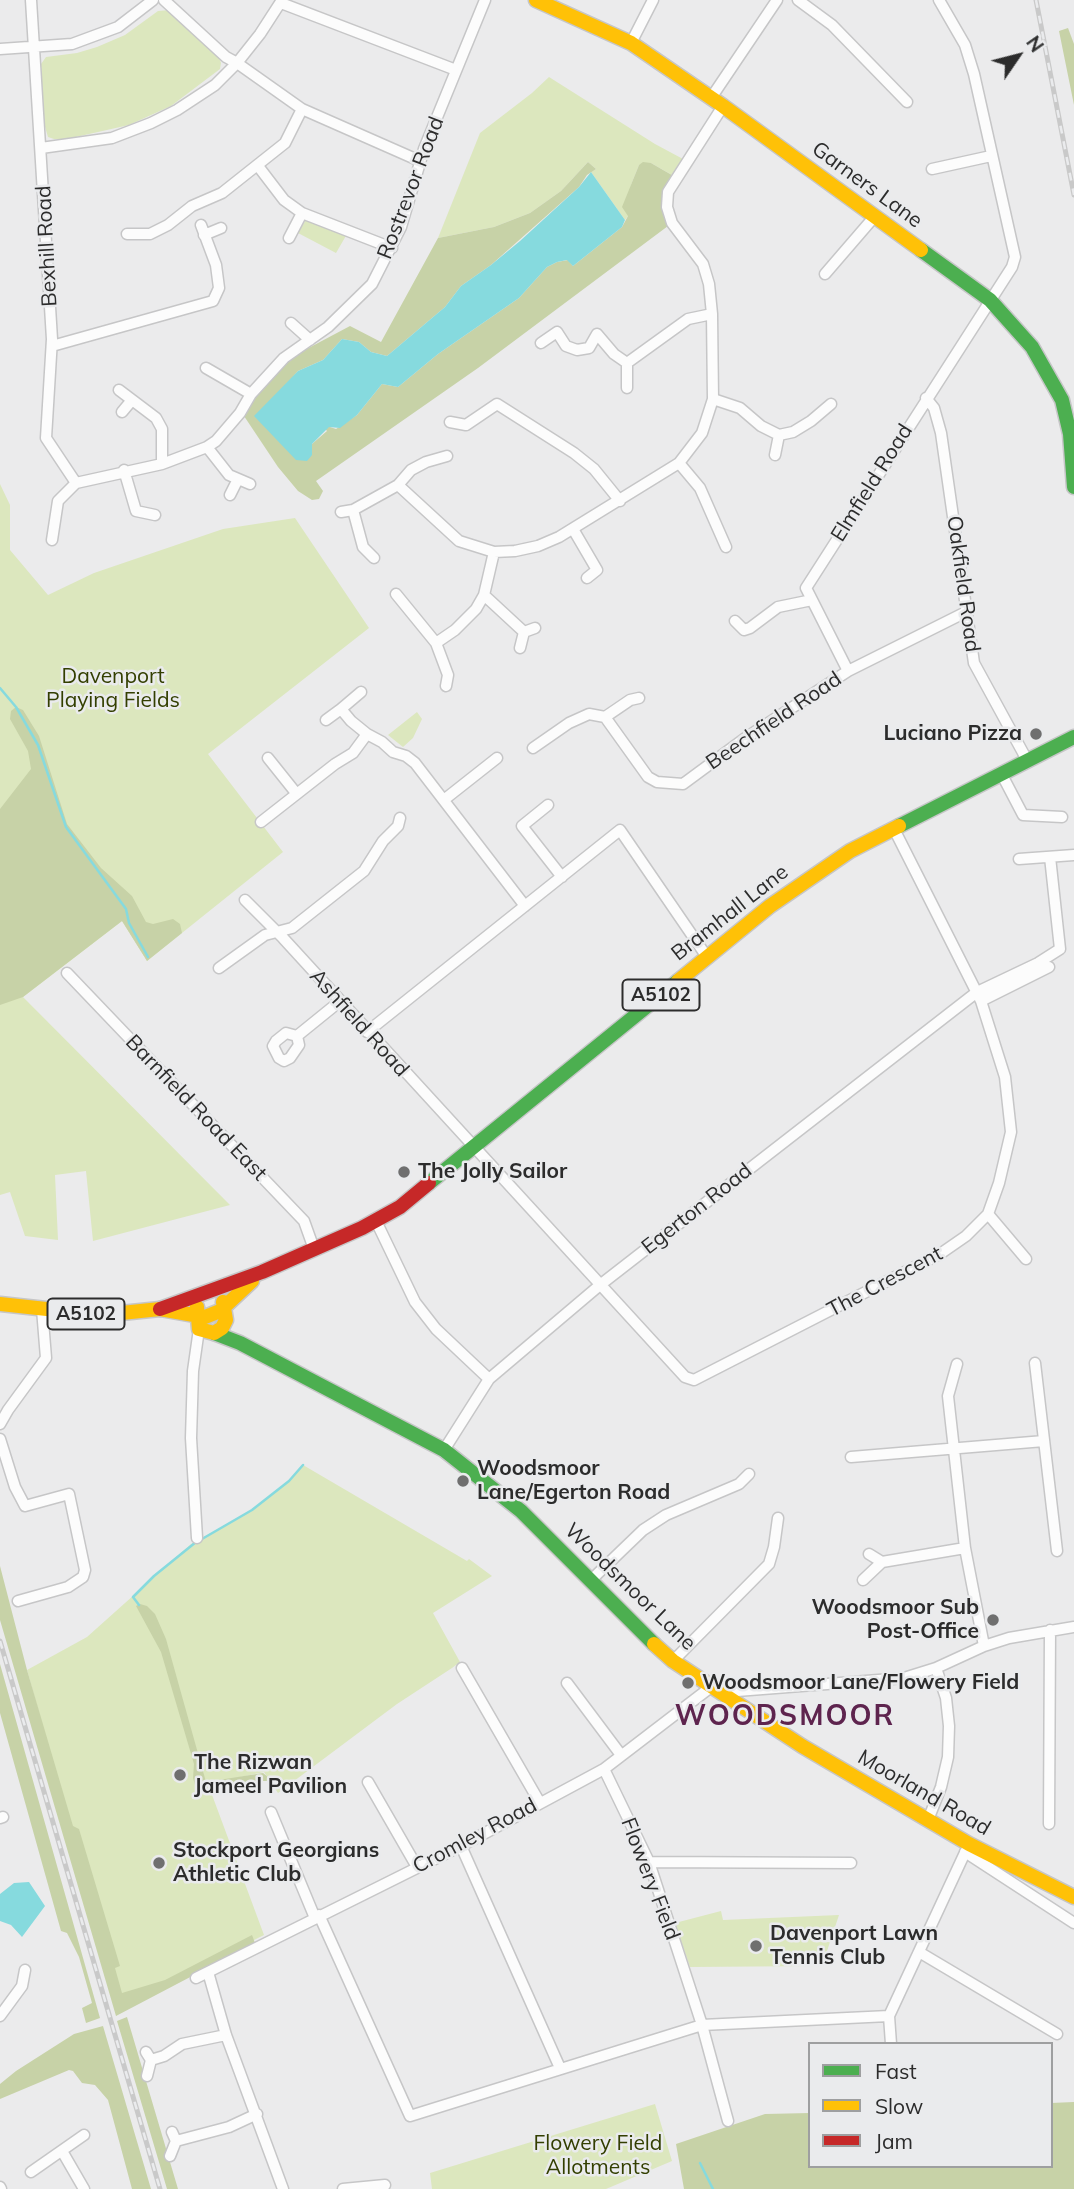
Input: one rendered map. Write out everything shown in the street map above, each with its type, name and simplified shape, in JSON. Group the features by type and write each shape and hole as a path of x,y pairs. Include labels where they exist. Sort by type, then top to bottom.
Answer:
{"street":[{"name":"Bexhill Road","path":"31,0 52,346 46,438 76,483"},
{"path":"0,48 72,44 118,27 153,0"},
{"path":"164,0 226,57 302,109 420,161"},
{"name":"Rostrevor Road","path":"76,483 124,470 162,464 216,441 240,413 251,394 284,358 328,327 372,284 401,227 420,161 485,0"},
{"name":"Garners Lane","path":"536,0 631,43 990,300 1032,347 1062,400 1070,434 1074,486"},
{"path":"631,43 653,0"},
{"path":"398,485 459,541 494,552 516,551 538,546 573,529 679,463 702,433 713,399 712,314 709,284 703,264 672,223 667,206 668,192 777,0"},
{"path":"799,0 832,24 907,102"},
{"name":"Elmfield Road","path":"812,600 806,588 1012,267 1015,257 974,74 965,45 939,0"},
{"path":"41,148 112,138 177,110 205,92 237,63 282,1 456,70"},
{"path":"127,234 150,234 168,225 192,206 222,193 285,144 302,109"},
{"path":"932,169 992,156"},
{"path":"258,166 284,200 302,213 392,248"},
{"path":"289,238 302,213"},
{"path":"825,274 875,216"},
{"path":"52,346 213,301 219,288 216,265 202,230 221,228"},
{"path":"627,363 688,319 712,314"},
{"path":"291,323 310,340"},
{"path":"541,343 557,332 566,346 578,351 589,348 597,334 614,354 627,363"},
{"path":"627,363 627,388"},
{"path":"206,368 251,394"},
{"path":"119,390 156,418 162,429 162,464"},
{"name":"Oakfield Road","path":"926,398 934,408 941,433 974,663 1027,760"},
{"path":"713,399 740,408 761,426 779,435 793,432 831,404"},
{"path":"122,412 132,400"},
{"path":"450,422 466,425 498,404 574,453 594,469 620,501"},
{"path":"775,455 779,435"},
{"path":"207,447 229,475 250,484"},
{"path":"341,512 354,510 398,485 411,470 426,462 447,456"},
{"path":"679,463 699,488 726,547"},
{"path":"124,470 136,511 155,515"},
{"path":"230,495 237,479"},
{"path":"52,540 58,501 76,483"},
{"path":"354,510 363,547 374,558"},
{"path":"573,529 597,570 587,578"},
{"path":"436,643 455,630 476,609 484,595 494,552"},
{"path":"484,595 530,630 520,648"},
{"path":"391,611 399,598 436,643 451,679"},
{"path":"735,621 744,631 778,607 812,600 848,671"},
{"name":"Beechfield Road","path":"605,717 648,777 657,782 683,784 744,739 848,671 966,612"},
{"path":"326,720 361,692"},
{"path":"533,748 569,723 589,714 605,717 631,700 639,698"},
{"path":"341,709 367,734 415,763 525,906"},
{"path":"261,822 296,793 353,753 367,734"},
{"name":"Bramhall Lane","path":"0,1304 102,1315 160,1309 262,1272 376,1221 400,1207 770,905 842,856 1074,737"},
{"path":"268,758 296,793"},
{"path":"445,799 497,758"},
{"path":"1001,774 1023,815 1062,817"},
{"path":"548,805 522,826 562,877"},
{"path":"219,968 265,935 292,928 363,871 383,841 398,826 400,818"},
{"name":"The Crescent","path":"473,1146 685,1377 694,1380 940,1254 966,1236 988,1214 999,1183 1011,1132 1005,1077 979,997 894,829"},
{"path":"367,1032 620,830 707,957"},
{"path":"1020,859 1074,855"},
{"path":"979,997 1060,949 1050,857"},
{"name":"Ashfield Road","path":"245,900 473,1146"},
{"path":"979,997 1049,967"},
{"name":"Barnfield Road East","path":"67,973 304,1221 314,1249"},
{"name":"Egerton Road","path":"444,1450 489,1379 600,1284 979,997"},
{"path":"297,1036 339,1002"},
{"path":"988,1214 1026,1259"},
{"path":"376,1221 415,1301 436,1329 489,1379"},
{"name":"Bramhall Lane","path":"160,1309 198,1322 214,1333 222,1328 226,1313 262,1272"},
{"path":"210,1292 218,1295 240,1343"},
{"path":"195,1296 198,1322 191,1438 197,1538"},
{"path":"0,1424 46,1358 42,1310"},
{"name":"Bramhall Lane","path":"198,1322 226,1313"},
{"name":"Woodsmoor Lane","path":"214,1333 240,1343 444,1450 513,1504 631,1623 673,1661 717,1690"},
{"path":"1035,1363 1057,1551"},
{"path":"957,1364 947,1396 965,1548 984,1646"},
{"path":"0,1439 15,1487 25,1506 69,1494 85,1570 83,1577 68,1587 18,1601"},
{"path":"851,1457 1044,1441"},
{"path":"590,1581 643,1530 666,1514 739,1484 749,1474"},
{"path":"673,1661 769,1564 778,1518"},
{"path":"863,1580 882,1562 965,1548"},
{"path":"869,1554 882,1562"},
{"path":"604,1769 717,1690 904,1678 936,1668 984,1646 1074,1627"},
{"path":"1049,1824 1050,1630"},
{"path":"462,1668 540,1803"},
{"path":"928,1820 941,1787 948,1757 946,1698 936,1668"},
{"path":"567,1683 621,1755"},
{"name":"Moorland Road","path":"717,1690 802,1746 928,1820 967,1848 1074,1897"},
{"name":"Cromley Road","path":"196,1978 461,1846 604,1769"},
{"name":"Flowery Field","path":"604,1769 649,1862 702,2025 728,2121"},
{"path":"368,1782 417,1867"},
{"path":"271,1812 410,2116 702,2025 889,2016"},
{"path":"461,1846 560,2068"},
{"path":"891,2042 889,2016 967,1848 1074,1923"},
{"path":"649,1862 851,1863"},
{"path":"919,1952 1058,2034"},
{"path":"0,2016 22,1986 25,1970"},
{"path":"208,1972 226,2035 283,2189"},
{"path":"22,1986 35,1986"},
{"path":"147,2076 148,2056 182,2044 226,2035"},
{"path":"170,2156 174,2137 229,2127 257,2114"},
{"path":"31,2172 84,2134"},
{"path":"62,2151 84,2189"},
{"path":"342,2189 385,2185"}],"green space":[{"path":"170,10 218,55 220,69 171,106 129,125 67,139 48,137 43,120 41,64 46,57 97,47 125,35 158,11"},
{"path":"1068,28 1074,44 1074,105 1059,31"},
{"path":"549,77 683,159 672,175 651,163 639,165 631,185 628,216 625,220 591,172 596,169 588,162 561,191 530,213 494,227 438,238 480,133"},
{"path":"588,162 596,169 587,175 579,187 491,265 461,286 445,307 387,356 371,352 359,342 342,339 323,360 298,371 279,393 312,455 312,444 327,431 311,413 311,407 323,411 330,427 336,429 357,415 382,384 398,387 438,354 519,298 547,267 568,260 573,266 622,227 628,216 622,207 639,165 643,162 651,163 677,178 668,192 672,223 478,368 316,481 323,491 319,499 312,500 298,491 278,467 242,413 286,360 350,326 381,342 438,238 494,227 530,213 561,191"},
{"path":"307,218 347,234 336,253 298,233"},
{"name":"Davenport Playing Fields","path":"0,484 10,505 10,550 48,595 94,573 223,529 295,518 369,628 208,754 283,852 147,961 122,921 23,997 230,1205 93,1241 86,1171 55,1175 58,1240 25,1236 10,1192 0,1195"},
{"path":"16,707 23,710 39,736 67,824 101,868 132,896 146,922 153,924 173,919 180,924 182,933 147,961 122,921 23,997 0,1005 0,809 31,769 28,751 10,719 11,711"},
{"path":"417,712 422,719 413,738 403,747 388,735"},
{"path":"303,1465 467,1561 469,1559 492,1576 433,1613 460,1662 452,1668 397,1704 278,1793 264,1772 208,1784 264,1935 121,2007 27,1670 87,1637 191,1544 252,1510 289,1481"},
{"path":"0,1566 27,1670 73,1826 79,1829 120,1966 115,1968 122,1993 165,1980 252,1935 255,1943 116,2016 0,1620"},
{"path":"136,1606 147,1606 155,1614 166,1639 206,1782 263,1773 268,1777 268,1781 197,1792 193,1778 194,1764 161,1652"},
{"path":"0,1664 100,2018 86,2023 82,2008 92,2003 79,1957 67,1933 61,1931 0,1713"},
{"name":"Davenport Lawn Tennis Club","path":"721,1911 723,1920 839,1915 822,1966 690,1967 675,1923"},
{"path":"127,2017 178,2189 167,2189 117,2021"},
{"path":"103,2026 151,2189 132,2189 108,2100 95,2085 82,2083 73,2071 69,2070 0,2099 0,2084 16,2071 74,2034"},
{"path":"1074,2102 1074,2189 684,2189 676,2144 765,2114 808,2113 808,2168 1053,2168 1053,2103"},
{"name":"Flowery Field Allotments","path":"655,2104 672,2161 606,2189 432,2189 430,2173"}],"water":[{"path":"591,172 625,220 622,227 573,266 567,260 547,267 519,298 438,354 398,387 382,384 357,415 340,428 329,427 312,444 312,455 307,461 296,460 254,416 298,371 323,360 342,339 359,342 371,352 387,356 445,307 461,286 520,241 579,187"},
{"path":"29,1882 45,1906 22,1937 11,1925 0,1921 0,1894 14,1883"}],"waterway":[{"path":"0,688 16,707 38,745 66,827 126,909 129,923 148,957"},
{"path":"202,1539 252,1510 289,1481 303,1465"},
{"path":"139,1605 133,1597 196,1542"},
{"path":"700,2163 713,2189"}],"railway":[{"path":"1036,0 1074,195"},
{"path":"0,1641 160,2189"}],"traffic: fast":[{"path":"921,250 990,300 1032,347 1062,400 1070,434 1074,487"},
{"path":"899,826 1074,737"},
{"path":"429,1183 678,981"},
{"path":"214,1333 240,1343 444,1450 521,1511 654,1644"}],"traffic: slow":[{"path":"536,0 631,43 723,106 921,250"},
{"path":"678,981 770,906 850,851 899,826"},
{"path":"0,1304 102,1315 160,1309 205,1317 220,1311 252,1281"},
{"path":"197,1307 199,1329 214,1333 222,1328 226,1320 223,1302"},
{"path":"654,1644 673,1661 802,1746 969,1844 1074,1897"}],"traffic: jam":[{"path":"160,1309 262,1272 362,1228 400,1207 429,1183"}],"place":[{"name":"Luciano Pizza","path":"1036,734"},
{"name":"The Jolly Sailor","path":"404,1172"},
{"name":"Woodsmoor Lane/Egerton Road","path":"463,1481"},
{"name":"Woodsmoor Sub Post-Office","path":"993,1620"},
{"name":"Woodsmoor Lane/Flowery Field","path":"688,1683"},
{"name":"The Rizwan Jameel Pavilion","path":"180,1775"},
{"name":"Stockport Georgians Athletic Club","path":"159,1863"},
{"name":"Davenport Lawn Tennis Club","path":"756,1946"}],"district":[{"name":"WOODSMOOR","path":"785,1717"}]}
